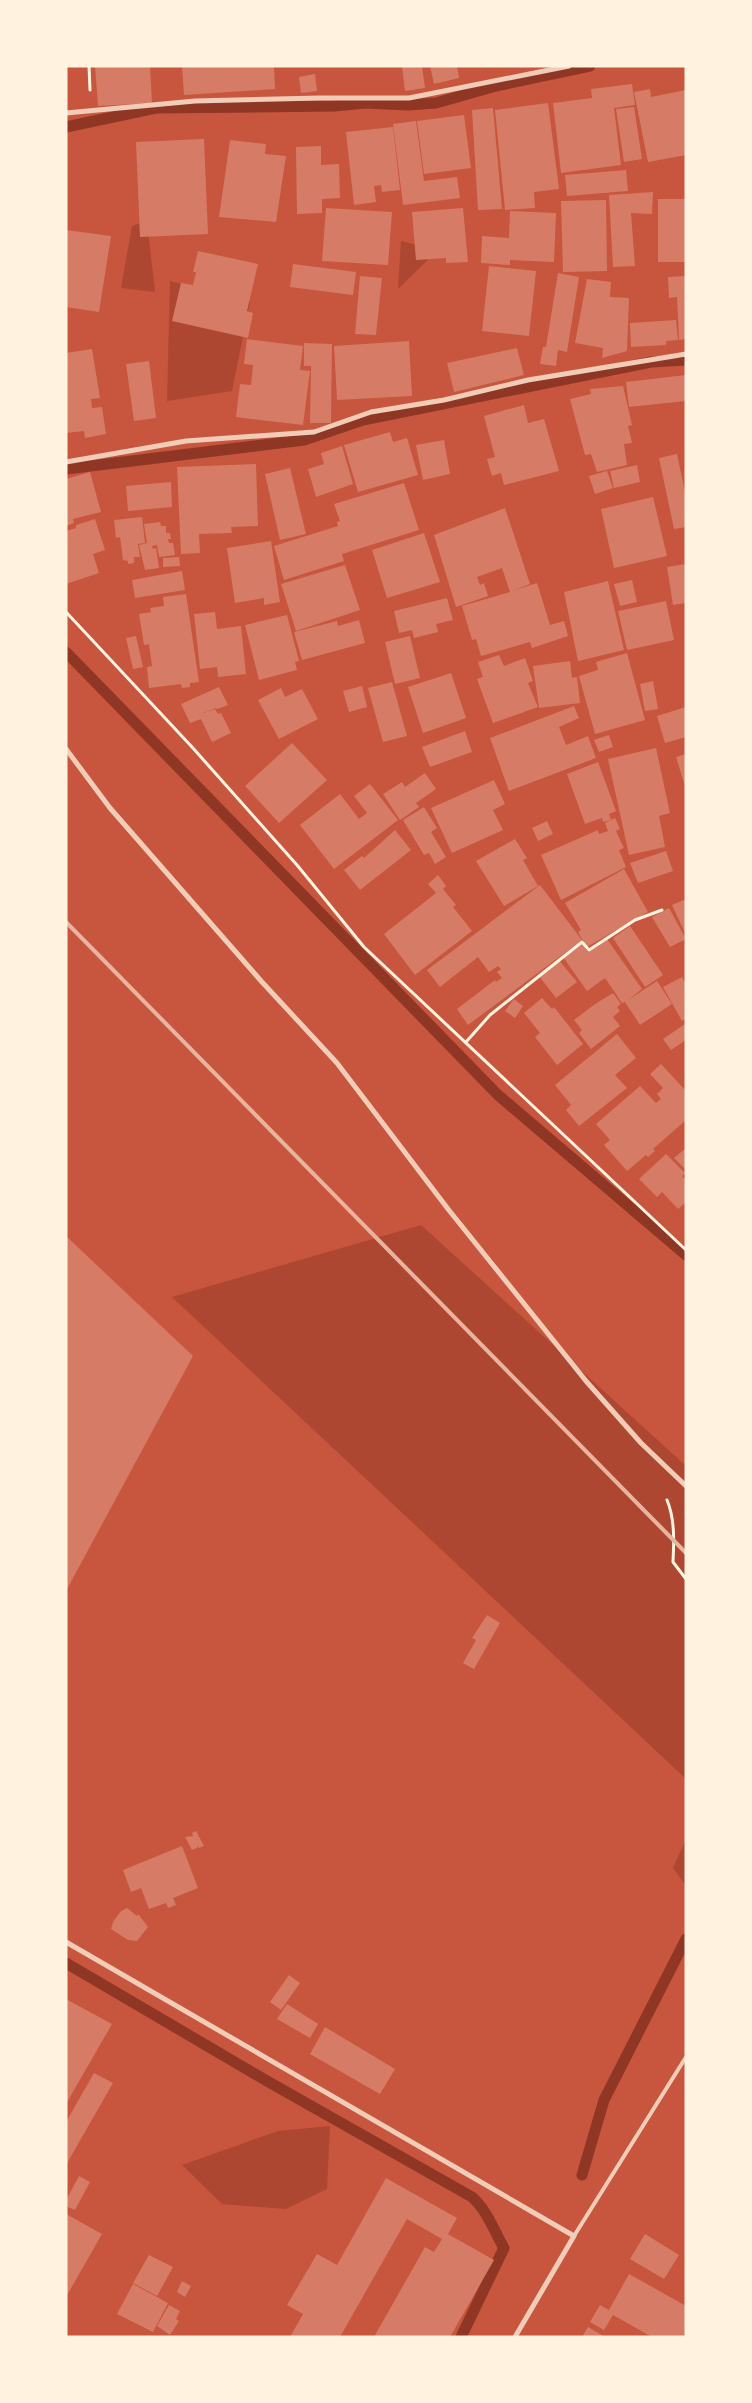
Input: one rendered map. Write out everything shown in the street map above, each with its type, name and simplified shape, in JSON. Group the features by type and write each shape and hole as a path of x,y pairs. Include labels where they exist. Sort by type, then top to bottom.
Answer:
{"street":[{"path":"66,113 195,101 409,98 569,66"},
{"path":"66,462 186,441 314,432 371,412 444,400 528,380 686,354"},
{"path":"66,749 110,808 262,982 337,1063 460,1225 586,1381 641,1443 686,1486"},
{"path":"66,1942 574,2236 515,2337"}],"lane":[{"path":"574,2236 686,2056"}],"path":[{"path":"66,612 198,754 296,865 364,947 686,1250"},
{"path":"466,1042 490,1015 582,942 589,950 635,920 662,910"},
{"path":"663,1491 670,1508 674,1541 672,1562 686,1579"}],"shaded area":[{"path":"147,221 155,292 121,288 132,226"},
{"path":"401,241 438,250 398,289"},
{"path":"170,281 250,302 232,391 167,401"},
{"path":"421,1225 686,1466 686,1779 172,1297"},
{"path":"686,1839 686,1886 673,1868"},
{"path":"330,2126 327,2189 286,2209 222,2204 182,2165 278,2131"}],"building":[{"path":"95,66 150,66 152,103 98,106"},
{"path":"182,66 274,66 275,89 184,95"},
{"path":"402,66 422,66 425,88 405,91"},
{"path":"430,66 457,66 459,78 434,84"},
{"path":"315,74 317,91 301,93 299,77"},
{"path":"632,84 635,105 614,108 621,165 561,173 553,103 592,98 591,89"},
{"path":"650,89 651,97 686,90 686,155 648,162 634,92"},
{"path":"548,103 559,189 534,192 535,208 505,210 495,110"},
{"path":"634,107 642,159 624,162 616,109"},
{"path":"493,108 502,209 478,210 472,110"},
{"path":"464,115 471,168 424,174 417,121"},
{"path":"416,121 424,181 457,177 460,198 403,205 393,124"},
{"path":"393,127 400,190 382,192 381,185 374,186 376,202 354,205 346,132"},
{"path":"204,139 208,234 140,237 136,142"},
{"path":"230,140 266,144 265,154 286,156 276,222 219,217"},
{"path":"321,146 321,165 339,164 340,198 322,199 322,213 297,214 296,147"},
{"path":"626,170 628,191 567,196 565,175"},
{"path":"653,192 652,214 631,213 635,266 613,267 609,195"},
{"path":"658,199 686,199 686,262 658,262"},
{"path":"606,200 607,271 563,272 561,201"},
{"path":"326,208 392,212 388,265 322,261"},
{"path":"463,208 468,262 446,263 446,258 416,260 412,212"},
{"path":"510,211 556,213 554,262 510,260 510,265 481,263 482,236 509,238"},
{"path":"66,230 111,236 99,312 66,307"},
{"path":"198,251 258,264 247,311 253,313 248,338 172,321 181,283 193,285 196,272 193,272"},
{"path":"293,264 356,272 353,295 290,287"},
{"path":"489,266 536,271 529,336 482,331"},
{"path":"558,273 579,277 567,352 558,350 556,366 540,364 543,347 546,347"},
{"path":"360,276 382,278 376,335 355,334"},
{"path":"686,276 686,339 679,340 677,297 669,298 668,277"},
{"path":"587,279 611,282 610,297 629,298 627,351 602,358 603,348 575,343"},
{"path":"676,320 678,340 666,341 666,345 631,347 630,323"},
{"path":"247,339 303,346 300,370 310,371 303,425 236,417 240,384 251,385 253,365 244,364"},
{"path":"409,341 412,396 337,400 334,346"},
{"path":"304,343 332,344 331,423 310,423 311,366 304,366"},
{"path":"517,348 524,375 454,392 447,363"},
{"path":"92,349 100,398 91,399 92,408 102,407 106,434 85,438 84,431 66,433 66,353"},
{"path":"149,361 156,418 134,421 126,364"},
{"path":"686,375 686,401 629,407 626,382"},
{"path":"623,386 632,425 628,426 632,443 624,444 627,465 597,472 591,454 585,455 570,399 591,394 590,389"},
{"path":"524,405 528,423 544,419 559,471 504,485 501,473 492,476 487,459 495,457 484,416"},
{"path":"390,432 393,442 407,438 418,475 358,492 344,445"},
{"path":"444,440 450,474 423,480 416,445"},
{"path":"342,446 353,484 316,497 308,469 324,464 321,453"},
{"path":"677,454 686,497 686,527 674,529 659,458"},
{"path":"256,464 258,526 231,527 232,533 199,534 200,553 181,554 177,467"},
{"path":"637,465 640,482 614,488 610,471"},
{"path":"290,468 306,534 280,540 265,474"},
{"path":"607,471 613,488 595,494 589,476"},
{"path":"90,472 101,512 73,519 74,523 66,526 66,479"},
{"path":"171,482 172,507 128,511 126,486"},
{"path":"404,483 419,530 342,554 344,561 284,580 274,546 338,526 337,522 340,521 334,504"},
{"path":"653,497 667,556 614,568 601,509"},
{"path":"505,508 530,584 512,591 537,583 550,625 564,621 568,636 532,648 530,642 481,656 476,639 472,640 462,606 510,592 502,568 477,577 480,585 484,583 488,596 456,607 434,535"},
{"path":"142,517 145,543 138,544 140,557 134,557 134,563 128,564 128,561 123,560 120,537 116,538 114,520"},
{"path":"95,519 105,550 93,554 99,573 66,584 66,531 76,528 76,525"},
{"path":"160,522 161,526 166,526 166,533 170,533 171,539 168,539 169,543 173,543 175,555 159,557 157,545 152,546 153,549 156,548 159,568 145,570 139,545 147,543 144,524"},
{"path":"424,533 440,582 387,598 372,550"},
{"path":"271,541 280,602 264,605 264,598 235,603 227,548"},
{"path":"179,557 180,566 163,567 163,558"},
{"path":"686,564 686,603 673,605 667,567"},
{"path":"345,565 360,610 296,631 281,584"},
{"path":"182,571 185,590 135,598 132,580"},
{"path":"632,580 637,602 620,606 614,584"},
{"path":"608,581 624,650 578,661 564,592"},
{"path":"186,594 199,682 190,683 190,687 182,688 181,684 149,688 147,667 152,666 149,644 144,645 139,614 151,612 150,608 164,606 163,597"},
{"path":"447,598 453,620 436,624 438,632 414,638 412,630 399,633 394,611"},
{"path":"666,601 674,640 627,650 618,611"},
{"path":"215,612 217,629 241,626 246,674 218,677 217,667 200,669 194,614"},
{"path":"287,615 299,661 295,662 297,670 259,680 245,625"},
{"path":"359,620 365,643 302,660 294,632 337,621 338,626"},
{"path":"136,636 143,667 133,669 126,638"},
{"path":"410,636 420,678 395,684 385,642"},
{"path":"627,653 645,720 595,734 579,676 598,670 596,662"},
{"path":"499,655 504,666 525,658 533,681 528,683 538,707 493,723 477,679 483,677 478,662"},
{"path":"570,661 572,678 577,677 580,703 539,708 533,666"},
{"path":"451,673 466,718 423,733 408,687"},
{"path":"653,681 658,709 645,711 640,684"},
{"path":"392,682 407,736 383,742 368,688"},
{"path":"362,686 367,707 349,712 343,691"},
{"path":"219,687 228,705 216,708 198,715 215,709 218,714 221,713 231,733 212,742 201,719 190,723 181,704"},
{"path":"281,688 285,697 302,689 318,719 279,739 258,700"},
{"path":"574,706 579,718 559,727 566,745 588,736 596,758 509,791 490,738"},
{"path":"686,707 686,737 665,743 657,716"},
{"path":"465,731 472,752 430,767 422,747"},
{"path":"609,735 613,747 599,752 594,740"},
{"path":"292,743 327,780 279,823 245,786"},
{"path":"656,748 670,813 659,816 665,847 629,855 608,759"},
{"path":"686,754 686,786 685,786 676,757"},
{"path":"598,762 616,811 609,814 611,820 603,822 602,818 585,824 567,774"},
{"path":"425,773 436,789 416,803 419,807 400,820 383,794 402,782 405,787"},
{"path":"494,780 505,804 493,810 503,830 452,853 431,808"},
{"path":"370,784 398,820 334,869 300,825 340,794 359,819 367,813 354,796"},
{"path":"424,807 437,828 431,832 446,857 435,864 429,853 424,855 403,820"},
{"path":"615,818 620,829 616,831 624,848 619,850 626,867 561,900 541,855 598,830 599,834 608,831 605,823"},
{"path":"547,821 553,834 538,841 532,828"},
{"path":"395,830 411,850 360,890 344,870 362,856 364,858"},
{"path":"515,839 527,858 523,860 538,886 504,906 476,861"},
{"path":"666,851 673,871 638,883 630,863"},
{"path":"624,869 648,912 587,947 578,932 581,930 565,903"},
{"path":"438,875 446,886 443,889 456,905 453,907 472,931 415,975 384,934 436,893 428,884"},
{"path":"540,885 582,940 468,1025 457,1009 495,980 496,982 502,978 497,972 501,969 498,966 489,972 478,957 440,987 427,970"},
{"path":"686,899 686,935 672,905"},
{"path":"669,908 686,939 670,947 652,917"},
{"path":"630,926 663,975 645,987 613,938"},
{"path":"607,939 642,989 628,1000 657,981 672,1004 640,1025 625,1002 622,1003 605,978 587,991 563,957 582,944 588,952"},
{"path":"559,960 577,982 556,998 539,976"},
{"path":"682,977 686,985 686,1019 682,1021 663,987"},
{"path":"613,993 621,1004 617,1007 620,1011 613,1017 620,1026 591,1049 579,1033 582,1030 574,1020"},
{"path":"542,998 552,1009 554,1007 583,1044 557,1065 535,1037 540,1033 524,1013"},
{"path":"514,999 523,1006 515,1018 505,1011"},
{"path":"685,1024 686,1040 671,1050 663,1039"},
{"path":"617,1034 636,1058 615,1075 627,1088 579,1126 566,1110 571,1105 555,1085"},
{"path":"661,1064 686,1091 686,1120 653,1149 655,1151 648,1157 646,1155 627,1171 604,1145 610,1140 596,1124 640,1086 656,1103 661,1099 657,1094 663,1088 650,1074"},
{"path":"686,1148 686,1170 674,1158"},
{"path":"666,1154 685,1173 682,1176 686,1180 686,1202 678,1209 662,1192 657,1197 639,1179"},
{"path":"66,1236 193,1356 66,1591"},
{"path":"487,1615 500,1623 474,1669 463,1663 476,1640 472,1638"},
{"path":"196,1831 204,1846 199,1848 197,1846 197,1848 192,1850 185,1837 193,1836 192,1833"},
{"path":"182,1846 198,1888 173,1898 176,1905 168,1908 166,1903 149,1909 141,1888 131,1892 123,1870"},
{"path":"127,1908 137,1916 138,1914 148,1927 137,1941 128,1940 111,1929 113,1922 121,1911"},
{"path":"289,1975 300,1983 281,2010 270,2002"},
{"path":"66,1999 112,2024 66,2104"},
{"path":"287,2004 318,2024 310,2038 277,2019"},
{"path":"325,2027 395,2069 380,2094 310,2054"},
{"path":"94,2073 113,2083 66,2165 66,2122"},
{"path":"79,2176 90,2182 75,2210 66,2206 66,2200"},
{"path":"386,2178 457,2218 448,2234 494,2260 450,2337 374,2337 425,2247 434,2252 442,2239 407,2219 340,2337 290,2337 303,2314 287,2305 317,2254 337,2265"},
{"path":"66,2214 102,2234 66,2297"},
{"path":"645,2234 679,2255 664,2279 630,2259"},
{"path":"149,2255 173,2267 157,2296 133,2283"},
{"path":"629,2274 686,2306 686,2337 652,2337 613,2315 604,2330 590,2322 600,2305 609,2310"},
{"path":"182,2281 191,2286 185,2297 177,2292"},
{"path":"133,2284 168,2303 153,2332 117,2314"},
{"path":"169,2305 180,2311 176,2319 179,2321 170,2335 157,2326"},
{"path":"588,2327 605,2337 582,2337"}],"waterway":[{"path":"66,127 156,108 436,103 496,86 590,66"},
{"path":"66,469 304,440 363,420 651,362 686,360"},
{"path":"66,652 498,1095 686,1255"},
{"path":"582,2175 604,2100 686,1939"},
{"path":"66,1963 267,2081 472,2197 486,2214 504,2248 461,2337"}],"railway":[{"path":"66,922 686,1553"}]}
